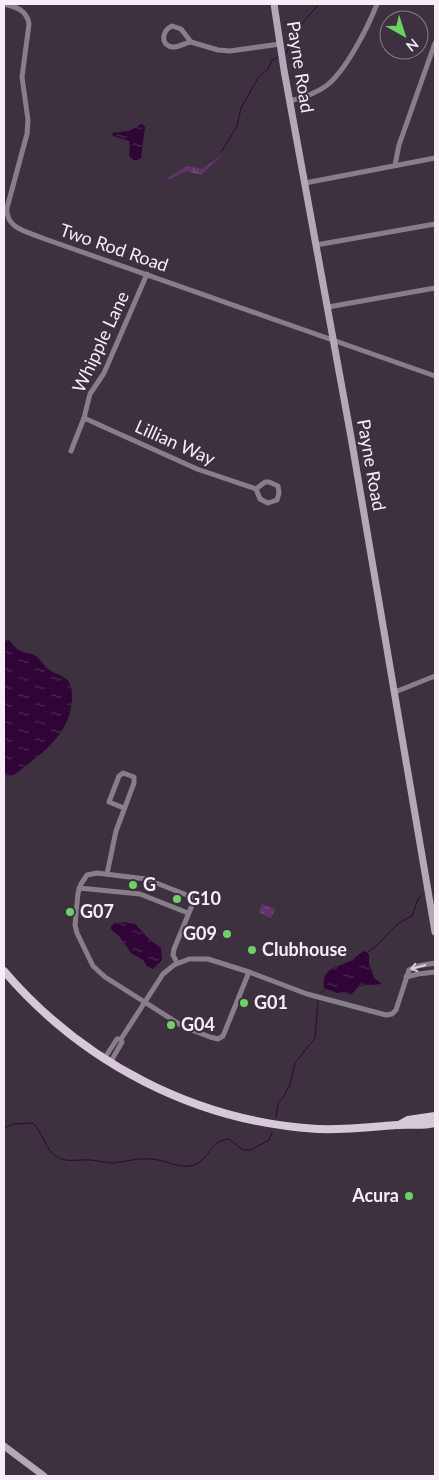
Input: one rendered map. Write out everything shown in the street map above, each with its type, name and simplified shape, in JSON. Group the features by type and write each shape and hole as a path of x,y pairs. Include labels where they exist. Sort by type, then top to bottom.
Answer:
{"main road":[{"name":"Payne Road","path":"274,4 435,932"},
{"path":"4,971 56,1024 107,1061 140,1080 210,1109 254,1120 317,1129 369,1129 435,1123"},
{"path":"399,1125 408,1120 435,1116"},
{"path":"4,1446 44,1476"}],"street":[{"path":"4,4 22,10 27,16 29,24 22,77 28,120 27,134 4,222"},
{"path":"290,101 312,94 332,81 340,72 366,29 377,4"},
{"path":"191,42 171,47 165,42 164,34 170,27 178,26 191,42 218,50 230,51 280,44"},
{"path":"395,165 399,145 435,43"},
{"path":"305,182 435,158"},
{"name":"Two Rod Road","path":"5,216 11,224 22,230 435,376"},
{"path":"316,245 435,224"},
{"name":"Whipple Lane","path":"71,452 84,418 90,394 106,368 148,274"},
{"path":"328,307 435,288"},
{"name":"Lillian Way","path":"84,418 197,469 256,489 260,499 266,503 275,501 279,496 279,488 272,482 264,482 256,489"},
{"path":"394,692 435,676"},
{"path":"107,874 116,831 135,780 134,777 123,773 120,774 109,802 124,808"},
{"path":"177,963 174,957 174,949 193,901 192,897 146,879 107,874 91,874 85,878 79,888 74,925 91,962 101,974 184,1027 210,1037 219,1038 226,1031 249,972"},
{"path":"79,888 140,894 188,913"},
{"path":"107,1061 122,1042 121,1039 163,974 177,963 189,958 204,958 249,972 307,994 386,1015 392,1014 396,1010 409,970 435,963"},
{"path":"406,977 435,972"}],"green space":[{"path":"223,152 201,175 187,171 170,179 167,178 187,166 202,169"},
{"path":"262,904 275,909 271,918 259,913"}],"water":[{"path":"142,124 145,127 141,158 135,161 129,156 129,141 113,136 112,133 129,131"},
{"path":"9,640 19,650 24,653 33,654 48,669 67,680 71,687 72,698 66,723 52,743 44,752 14,775 8,777 4,773 4,641"},
{"path":"115,923 135,924 161,948 162,960 153,969 131,953 120,937 111,929 111,926"},
{"path":"365,951 369,954 369,963 374,978 382,984 359,986 350,996 344,992 337,993 324,988 325,975 328,972"}],"waterway":[{"path":"286,53 298,28 319,4"},
{"path":"222,151 237,126 241,108 258,78 268,69 272,60 278,57"},
{"path":"368,952 380,943 399,923 412,916 418,899 422,895"},
{"path":"321,993 325,989"},
{"path":"276,1117 278,1103 290,1084 295,1063 315,1038 318,1001"},
{"path":"4,1128 14,1124 33,1123 49,1150 63,1160 91,1160 114,1163 152,1159 186,1166 197,1164 213,1147 222,1141 229,1139 243,1150 251,1150 269,1140 272,1133"}],"place":[{"name":"G","path":"133,885"},
{"name":"G10","path":"177,899"},
{"name":"G07","path":"70,912"},
{"name":"G09","path":"227,934"},
{"name":"Clubhouse","path":"252,950"},
{"name":"G01","path":"244,1003"},
{"name":"G04","path":"171,1025"},
{"name":"Acura","path":"409,1196"}]}
